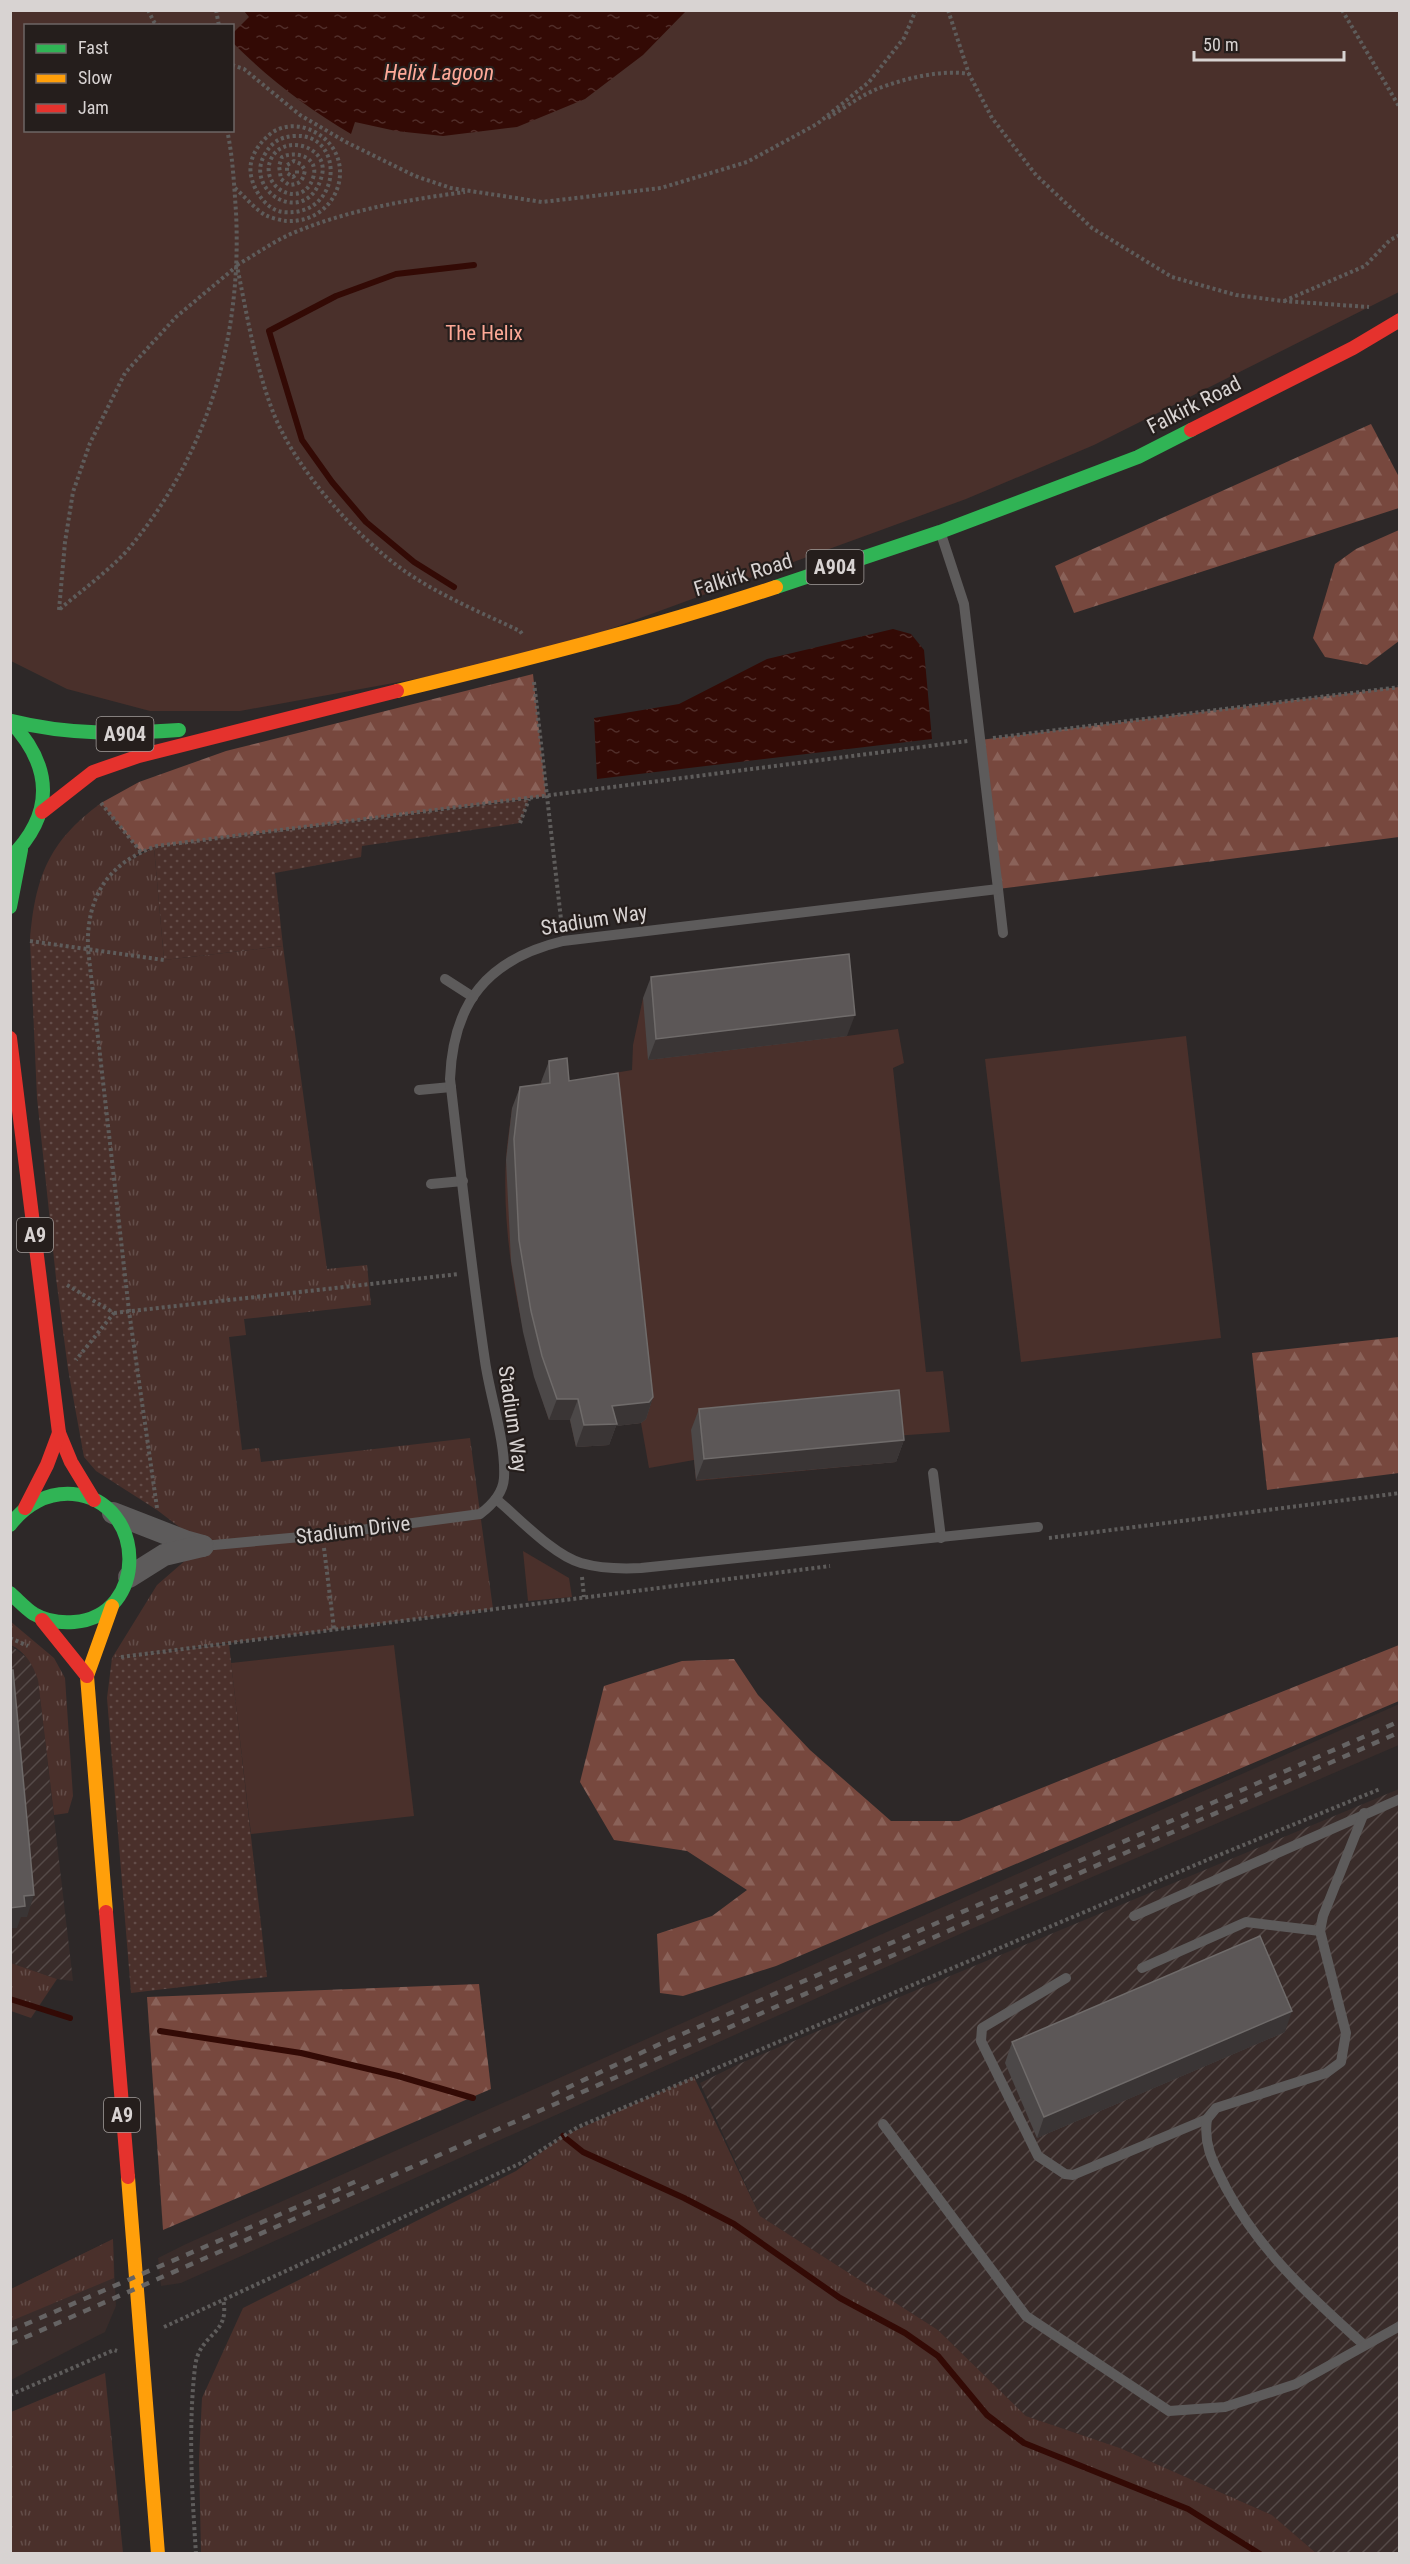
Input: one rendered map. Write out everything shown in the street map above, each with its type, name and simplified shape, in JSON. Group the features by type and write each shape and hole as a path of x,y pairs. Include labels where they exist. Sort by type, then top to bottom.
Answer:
{"main road":[{"name":"Falkirk Road","path":"42,812 93,772 139,756 531,657 731,602 940,532 1138,458 1353,348 1400,320"},
{"name":"Falkirk Road","path":"11,721 44,730 89,734 239,729"},
{"path":"10,907 16,854 34,832 42,812 45,787 40,762 29,740 11,721"},
{"name":"A9","path":"10,1038 59,1433 71,1462 94,1500"},
{"name":"A9","path":"24,1508 47,1465 59,1433"},
{"path":"10,1524 24,1508 40,1498 58,1494 77,1494 94,1500 113,1513 123,1527 129,1542 132,1560 129,1577 122,1593 112,1606 96,1617 79,1623 60,1624 42,1620"},
{"path":"14,1601 42,1620 87,1676"},
{"name":"A9","path":"112,1606 87,1676 158,2553"}],"street":[{"name":"Stadium Drive","path":"113,1513 160,1532 203,1545"},
{"name":"Stadium Drive","path":"129,1577 164,1555 203,1545"}],"lane":[{"path":"940,532 964,604 1003,933"},
{"name":"Stadium Way","path":"496,1499 501,1492 504,1478 497,1415 485,1365 451,1087 451,1060 463,1016 483,982 501,965 523,954 563,940 998,889"},
{"path":"445,980 473,997"},
{"path":"418,1090 451,1087"},
{"path":"431,1184 463,1181"},
{"path":"933,1473 941,1538"},
{"path":"496,1499 560,1552 580,1563 611,1569 641,1568 1038,1527"},
{"name":"Stadium Drive","path":"203,1545 323,1535 480,1514 496,1499"},
{"path":"1134,1916 1400,1799"},
{"path":"1066,1978 982,2028 980,2034 981,2041 1038,2156 1065,2174 1073,2175 1207,2119 1216,2108 1326,2073 1341,2062 1346,2032 1320,1932 1323,1916 1364,1813"},
{"path":"1142,1968 1246,1922 1320,1932"},
{"path":"1207,2119 1204,2135 1208,2153 1243,2220 1306,2293 1364,2345"},
{"path":"884,2124 1026,2316 1169,2411 1225,2407 1296,2384 1400,2326"}],"path":[{"path":"148,10 157,24"},
{"path":"817,124 869,82 904,38 916,10"},
{"path":"948,10 969,74 992,118 1035,175 1092,228 1172,277 1236,295 1378,308"},
{"path":"1342,10 1400,108"},
{"path":"234,66 244,69 300,115 346,142 415,176 470,191 542,202 661,188 747,162 876,90 946,73 969,74"},
{"path":"235,188 266,215 281,220 300,221 320,214 333,199 341,174 336,151 323,135 302,127 283,127 268,135 256,150 250,166 253,184 263,201 279,212 300,213 318,203 325,195 332,173 328,155 319,144 301,136 285,137 274,142 263,156 260,168 262,180 269,193 282,202 299,203 311,197 319,189 323,171 321,159 313,150 301,145 288,145 279,150 271,159 269,171 272,182 280,191 290,195 300,194 314,177 313,165 305,156 293,153 282,157 279,166 280,179 289,185 297,185 303,179 305,170 302,164 294,161 287,165 287,173 293,177 297,174 297,170"},
{"path":"227,132 235,188 238,256 237,266 231,330 215,394 183,470 130,547 59,610 65,542 73,492 90,443 125,373 176,317 237,266 291,234 333,218 379,206 470,191"},
{"path":"1283,301 1365,266 1390,240 1400,235"},
{"path":"237,266 253,347 274,414 308,475 357,532 406,572 453,599 520,631 531,657 563,940"},
{"path":"160,1532 129,1311 88,950 87,924 93,902 106,880 121,865 141,852 158,846 1400,687"},
{"path":"520,823 529,798"},
{"path":"101,803 141,852"},
{"path":"30,941 164,960"},
{"path":"66,1284 114,1313 473,1272"},
{"path":"75,1361 114,1313"},
{"path":"1048,1538 1400,1492"},
{"path":"323,1535 333,1629"},
{"path":"112,1658 837,1565"},
{"path":"161,2335 165,2325 520,2163 578,2127 1185,1869 1389,1785"},
{"path":"196,2553 192,2444 195,2365 200,2347 221,2325 226,2313 223,2299"},
{"path":"10,2395 107,2353"}],"shaded area":[{"path":"10,1645 26,1657 35,1668 38,1680 73,1981 57,1979 11,1963"},
{"path":"1399,1704 1399,1745 969,1930 181,2283 161,2286 158,2258 186,2244"},
{"path":"1399,1789 1399,2553 1316,2553 1272,2515 1120,2448 1026,2416 938,2330 760,2216 700,2083 741,2063"},
{"path":"113,2239 116,2306 105,2332 11,2380 11,2289"}],"green space":[{"name":"The Helix","path":"10,11 1399,11 1399,292 1094,445 966,499 531,658 240,711 150,711 67,689 11,661"},
{"path":"1371,424 1399,477 1399,508 1074,613 1055,566"},
{"path":"1399,530 1399,641 1367,665 1325,657 1313,638 1335,564 1356,549"},
{"path":"533,674 546,796 154,847 141,852 101,803 139,782 226,751"},
{"path":"1399,687 1399,837 998,889 980,740"},
{"path":"529,799 520,823 362,846 361,857 275,873 283,946 164,960 154,847"},
{"path":"101,803 141,852 130,860 154,847 164,960 283,946 327,1269 367,1265 371,1305 244,1319 246,1335 229,1337 242,1450 259,1448 261,1462 470,1438 493,1609 112,1658 157,1585 203,1545 157,1510 129,1311 88,950 30,941 36,898 48,863 68,832"},
{"path":"30,941 88,949 130,1318 157,1510 96,1471 84,1457 68,1369 56,1278 37,1098"},
{"path":"841,975 847,1036 898,1029 904,1063 893,1068 926,1372 943,1371 950,1432 894,1436 896,1462 696,1481 694,1460 649,1468 641,1423 604,1427 609,1445 576,1447 570,1420 549,1420 522,1325 510,1258 505,1191 506,1153 512,1108 542,1104 541,1082 582,1099 579,1079 632,1070 633,1045 643,998"},
{"path":"1186,1036 1221,1338 1021,1362 985,1059"},
{"path":"1399,1337 1399,1473 1267,1490 1252,1353"},
{"path":"523,1551 569,1578 572,1597 528,1601"},
{"path":"10,1621 54,1658 65,1678 73,1796 68,1813 54,1815 38,1680 28,1659 11,1645"},
{"path":"229,1644 267,1977 131,1993 107,1698 112,1658"},
{"path":"394,1645 414,1816 251,1834 231,1663"},
{"path":"1399,1645 1399,1701 776,1966 683,1996 660,1993 657,1934 712,1916 747,1890 687,1851 614,1840 580,1782 604,1686 682,1661 734,1659 758,1695 810,1750 891,1821 959,1821"},
{"path":"11,1963 57,1979 31,2018 11,2011"},
{"path":"479,1984 491,2089 163,2230 147,1997"},
{"path":"694,2077 760,2216 938,2330 1026,2416 1120,2448 1272,2515 1316,2553 201,2553 199,2459 202,2398 243,2308 516,2171 563,2136"},
{"path":"113,2239 114,2278 11,2321 11,2289"},
{"path":"105,2373 123,2553 11,2553 11,2412"}],"water":[{"name":"Helix Lagoon","path":"244,11 686,11 643,55 585,99 517,127 443,136 396,131 355,122 351,134 275,81 234,44 234,32 249,17"},
{"path":"893,629 911,634 924,650 932,739 597,779 594,718 679,704 767,659"}],"building":[{"path":"849,954 855,1015 656,1039 651,977"},
{"path":"567,1058 569,1081 618,1073 653,1397 649,1402 612,1406 617,1424 584,1425 578,1399 557,1399 542,1356 531,1311 519,1240 514,1139 520,1087 550,1083 549,1061"},
{"path":"899,1390 904,1440 704,1459 699,1409"},
{"path":"10,1670 13,1670 34,1895 24,1896 25,1906 10,1908"},
{"path":"1260,1936 1292,2011 1044,2117 1012,2042"}],"waterway":[{"path":"454,587 414,562 366,522 332,482 302,440 269,331 336,296 396,274 474,265"},
{"path":"10,1999 70,2018"},
{"path":"160,2031 301,2053 398,2076 473,2098"},
{"path":"563,2136 583,2152 684,2198 734,2224 840,2298 905,2333 938,2356 987,2415 1024,2443 1188,2509 1260,2554"}],"railway":[{"path":"552,2095 664,2042 1400,1721"},
{"path":"10,2344 1400,1732"},
{"path":"10,2331 357,2181"}],"traffic: fast":[{"path":"776,587 940,532 1138,457 1191,430"},
{"path":"10,721 34,755 41,773 43,790 41,807 35,824 25,841 10,858"},
{"path":"12,721 74,731 179,730"},
{"path":"10,907 21,850"},
{"path":"10,1525 23,1511 37,1501 54,1495 73,1494 97,1501 115,1516 126,1536 129,1558 126,1581 116,1600 99,1615 74,1622 49,1620 31,1612 10,1593"}],"traffic: slow":[{"path":"397,691 635,630 776,587"},
{"path":"106,1912 87,1676 112,1606"},
{"path":"128,2177 158,2554"}],"traffic: jam":[{"path":"1191,430 1353,348 1400,320"},
{"path":"42,812 93,772 139,756 397,691"},
{"path":"10,1038 59,1433 71,1462 94,1500"},
{"path":"25,1508 47,1465 59,1433"},
{"path":"42,1620 87,1676"},
{"path":"106,1912 128,2177"}]}
